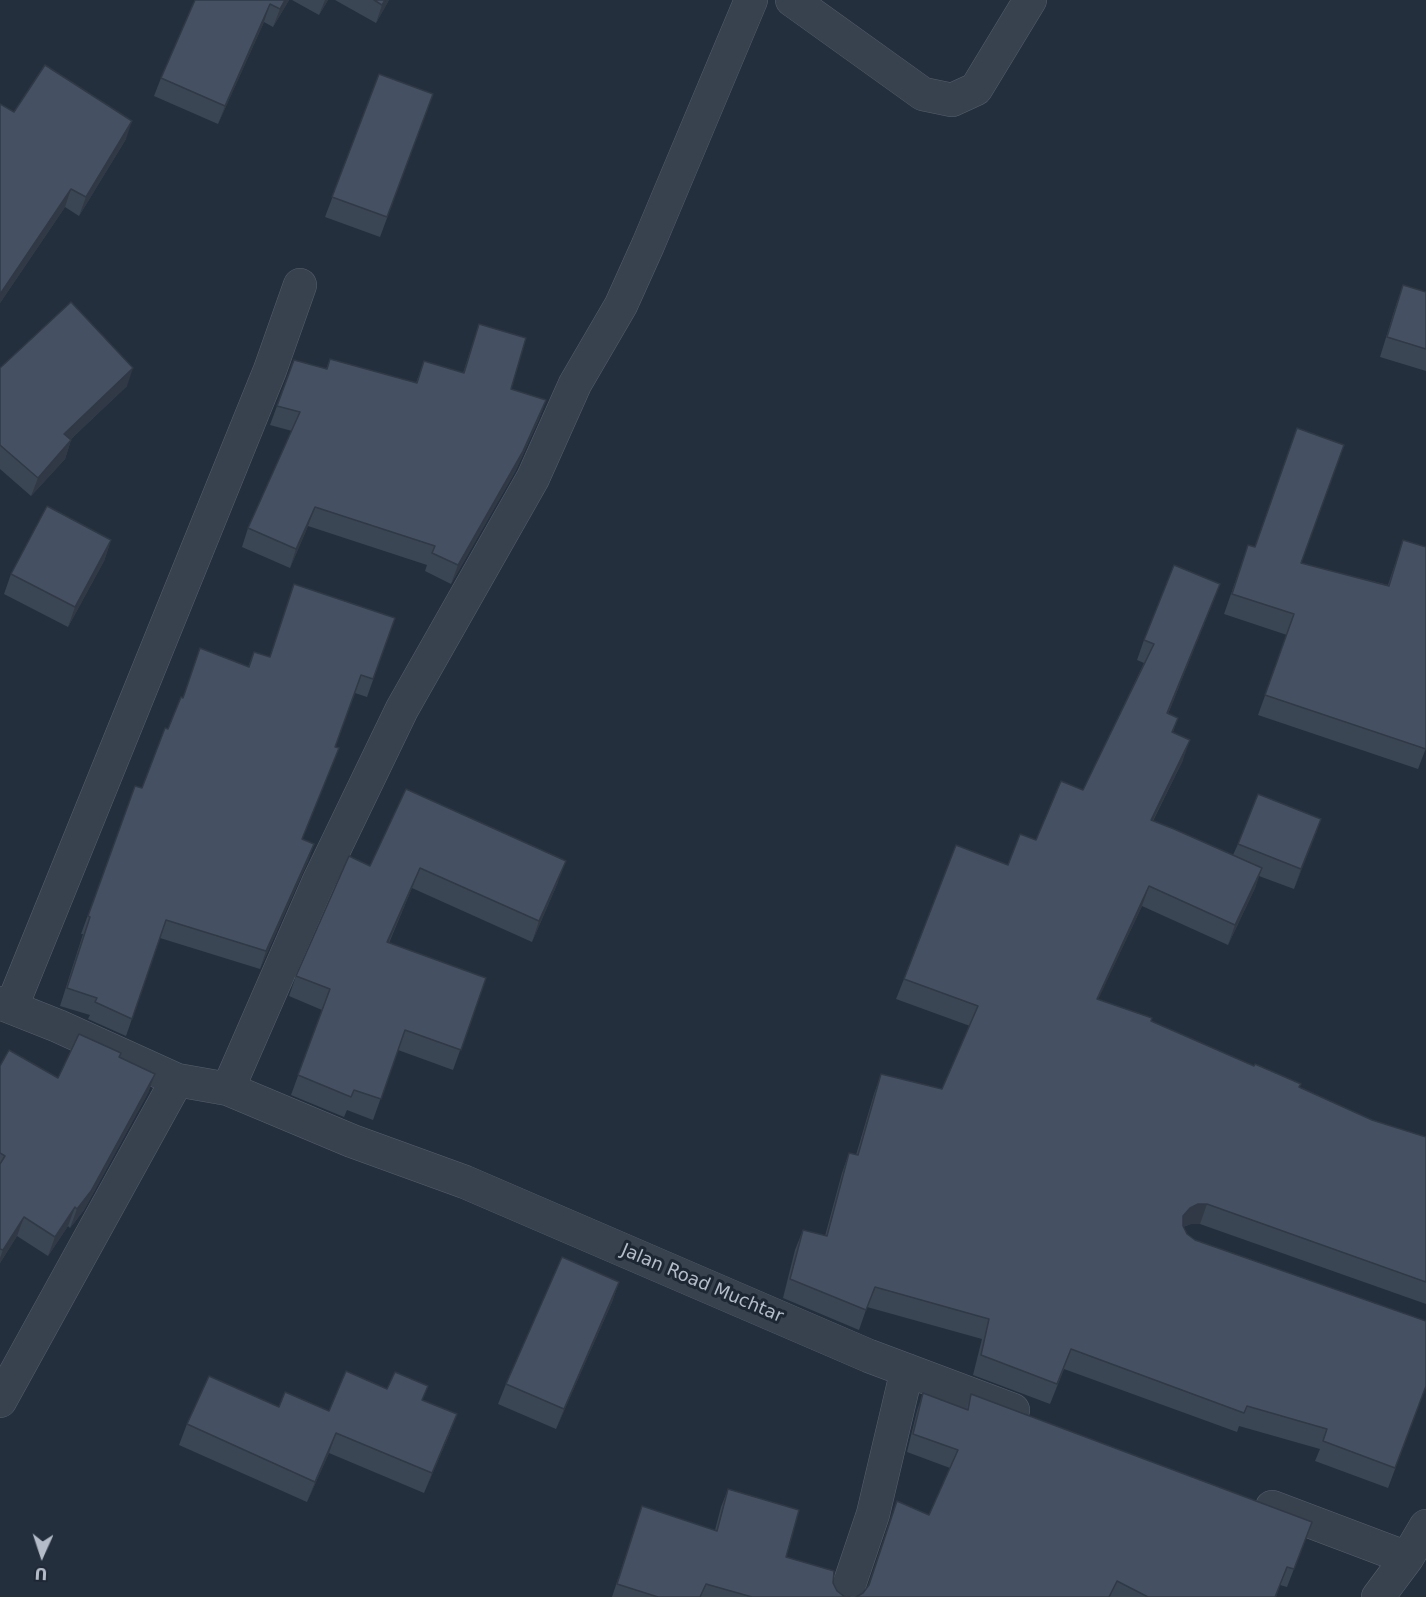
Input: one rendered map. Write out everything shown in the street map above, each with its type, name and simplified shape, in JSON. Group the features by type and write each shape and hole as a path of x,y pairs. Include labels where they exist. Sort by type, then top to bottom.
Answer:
{"street":[{"path":"228,1089 318,883 402,709 533,478 575,384 621,305 751,0"},
{"path":"792,0 923,94 952,100 976,89 1029,0"},
{"path":"6,1004 265,381 300,285"},
{"name":"Jalan Road Muchtar","path":"6,1004 177,1080 228,1089 352,1141 465,1182 858,1351 1041,1420"},
{"path":"0,1401 177,1080"},
{"path":"845,1597 873,1514 907,1370"},
{"path":"1240,1496 1407,1558"},
{"path":"1378,1597 1407,1558 1426,1526"}],"building":[{"path":"195,0 285,0 280,9 270,4 225,106 161,78"},
{"path":"374,0 385,0 382,5"},
{"path":"45,65 132,121 86,197 71,189 0,294 0,104 14,112"},
{"path":"379,74 433,94 387,217 332,197"},
{"path":"1403,285 1426,292 1426,349 1387,337"},
{"path":"71,302 133,368 64,434 71,440 38,478 0,445 0,368"},
{"path":"479,324 526,338 511,389 546,400 523,451 458,565 432,553 435,546 315,507 296,549 248,528 300,412 277,406 294,360 327,369 330,359 417,383 424,361 464,373"},
{"path":"1297,428 1344,445 1301,563 1389,586 1403,540 1426,547 1426,749 1265,695 1294,614 1232,594 1248,545 1255,547"},
{"path":"47,506 111,540 75,607 11,574"},
{"path":"1174,565 1220,584 1167,713 1178,718 1172,732 1190,740 1151,820 1262,868 1235,925 1149,886 1097,999 1152,1018 1151,1021 1301,1084 1299,1087 1372,1120 1426,1137 1426,1282 1207,1204 1198,1204 1190,1208 1183,1216 1183,1226 1187,1234 1195,1240 1426,1321 1426,1386 1395,1468 1323,1441 1327,1429 1247,1406 1244,1413 1071,1349 1057,1384 981,1355 989,1319 875,1287 866,1310 790,1279 803,1230 827,1236 849,1153 858,1155 881,1074 942,1089 978,1006 904,979 956,845 1008,865 1020,834 1036,840 1061,781 1083,790 1154,644 1144,640"},
{"path":"294,584 395,618 373,679 361,675 335,747 339,748 302,839 314,844 266,951 166,920 132,1019 95,1002 97,998 67,988 90,917 88,916 135,786 142,788 165,728 168,729 181,697 183,698 200,648 249,667 254,652 270,657"},
{"path":"406,789 566,861 539,921 420,868 387,942 486,978 461,1050 405,1030 381,1099 354,1090 351,1097 298,1075 330,989 296,976 349,856 370,866"},
{"path":"1258,794 1321,819 1301,869 1238,844"},
{"path":"79,1034 121,1053 119,1057 155,1074 91,1191 77,1209 75,1207 55,1237 24,1217 3,1250 0,1249 0,1164 5,1156 0,1153 0,1066 9,1050 58,1078"},
{"path":"562,1257 619,1282 564,1409 506,1384"},
{"path":"346,1371 387,1389 395,1372 428,1386 422,1400 457,1414 432,1473 336,1433 315,1482 187,1424 209,1376 279,1407 285,1392 329,1411"},
{"path":"923,1393 968,1410 971,1394 1312,1522 1294,1569 1287,1567 1275,1597 1148,1597 1117,1581 1109,1597 856,1597 863,1593 869,1585 897,1501 929,1515 958,1450 913,1434"},
{"path":"728,1489 799,1510 786,1557 834,1571 833,1583 837,1591 845,1597 752,1597 706,1584 700,1597 658,1597 617,1584 642,1506 717,1531"}]}
